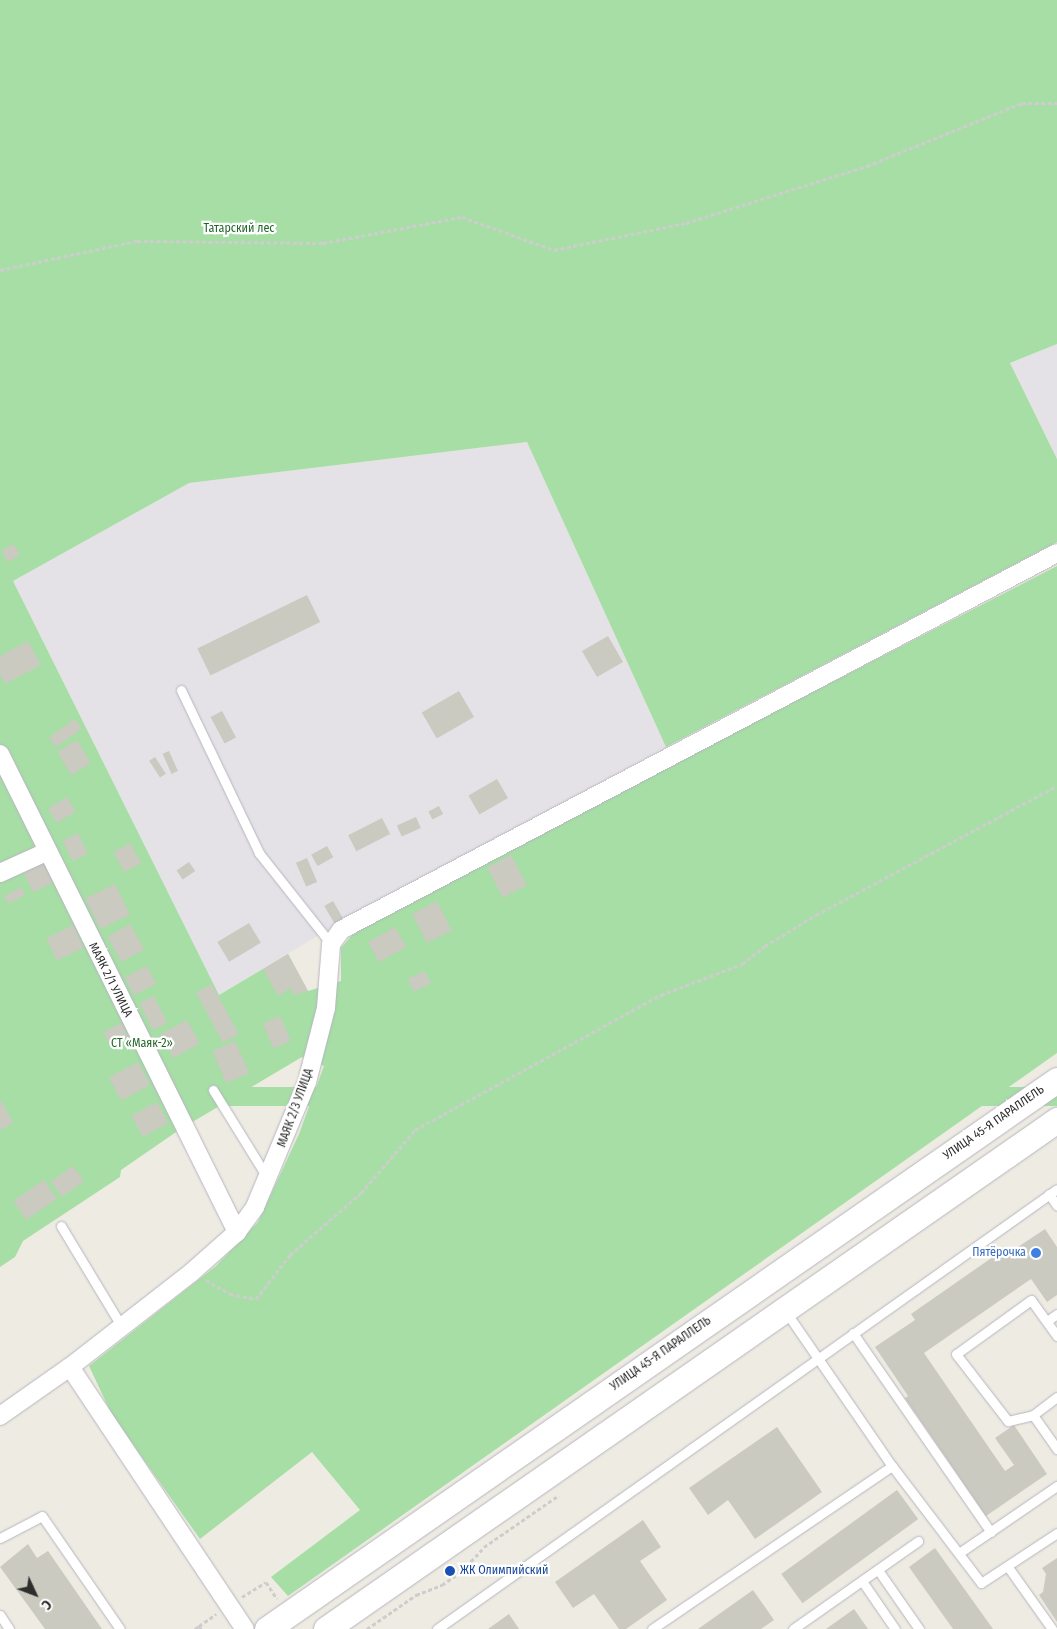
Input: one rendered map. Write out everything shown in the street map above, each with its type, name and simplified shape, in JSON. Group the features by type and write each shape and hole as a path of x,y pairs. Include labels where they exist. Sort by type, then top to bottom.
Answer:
{"main road":[{"name":"УЛИЦА 45-Я ПАРАЛЛЕЛЬ","path":"267,1629 1057,1080"},
{"path":"326,1629 1057,1120"}],"street":[{"path":"331,944 342,930 1057,553"},
{"name":"МАЯК 2/1 УЛИЦА","path":"0,754 46,852 237,1232"},
{"path":"0,873 46,852"},
{"name":"МАЯК 2/3 УЛИЦА","path":"0,1416 70,1367 122,1327 192,1272 237,1232 269,1180 307,1082 326,1008 331,944"},
{"path":"70,1367 244,1629"}],"lane":[{"path":"181,690 259,853 331,944"},
{"path":"213,1090 269,1180"},
{"path":"437,1629 1053,1192 1057,1206"},
{"path":"61,1226 122,1327"},
{"path":"1057,1336 1031,1300 956,1354 1008,1421 1033,1415 1057,1397"},
{"path":"785,1310 892,1466 982,1583 1057,1533"},
{"path":"1046,1322 1057,1314"},
{"path":"853,1333 991,1532"},
{"path":"1033,1415 1057,1449"},
{"path":"652,1629 892,1466"},
{"path":"960,1553 1057,1486"},
{"path":"0,1538 42,1516 120,1629"},
{"path":"793,1629 918,1542"},
{"path":"1008,1567 1052,1629"},
{"path":"878,1570 919,1629"},
{"path":"862,1581 895,1629"},
{"path":"0,1615 9,1629"}],"path":[{"path":"0,270 137,241 323,242 462,217 554,250 686,222 867,166 1022,103 1057,103"},
{"path":"192,1272 230,1294 256,1299 290,1255 361,1193 415,1130 661,995 742,964 765,946 816,915 1057,786"},
{"path":"367,1629 416,1595 442,1585 462,1570 484,1547 564,1491"},
{"path":"195,1629 199,1626"}],"shaded area":[{"path":"1057,344 1057,459 1010,363"},
{"path":"527,442 666,747 329,929 219,995 13,581 188,483"}],"green space":[{"path":"0,0 1057,0 1057,344 1010,363 1057,459 1057,542 666,747 527,442 189,483 13,581 219,995 288,954 308,991 341,981 341,948 352,935 406,902 1057,566 1057,1053 288,1596 271,1577 360,1510 312,1452 200,1539 112,1415 89,1366 216,1266 258,1222 299,1134 324,1066 302,1057 179,1130 121,1170 120,1177 23,1241 15,1257 0,1267"},
{"path":"112,1087 1057,1087 1057,1106 112,1106"}],"building":[{"path":"14,544 20,556 7,562 2,550"},
{"path":"307,595 320,622 210,675 197,648"},
{"path":"608,636 623,662 597,677 582,651"},
{"path":"28,641 41,665 5,684 0,675 0,656"},
{"path":"459,691 474,717 437,738 422,712"},
{"path":"222,711 236,737 225,744 211,717"},
{"path":"75,719 82,729 56,747 49,737"},
{"path":"77,740 91,763 71,775 57,752"},
{"path":"169,751 178,771 172,774 163,754"},
{"path":"155,757 166,774 160,778 149,761"},
{"path":"497,779 508,798 479,815 468,796"},
{"path":"67,797 76,812 57,823 48,808"},
{"path":"439,806 443,814 432,819 428,811"},
{"path":"416,817 421,828 402,837 397,826"},
{"path":"382,818 390,834 356,851 348,835"},
{"path":"78,833 88,854 72,861 63,840"},
{"path":"130,843 141,863 125,872 113,852"},
{"path":"327,846 333,857 318,866 311,855"},
{"path":"511,855 527,885 503,898 487,868"},
{"path":"307,858 317,882 306,887 296,863"},
{"path":"189,862 195,871 183,880 177,870"},
{"path":"43,863 53,883 33,893 23,873"},
{"path":"115,884 130,915 100,929 85,898"},
{"path":"21,887 25,895 8,904 4,896"},
{"path":"333,901 344,920 335,925 324,906"},
{"path":"437,901 452,930 427,943 412,914"},
{"path":"249,923 261,943 229,962 217,942"},
{"path":"130,924 144,949 121,962 107,937"},
{"path":"73,925 84,947 57,961 46,938"},
{"path":"395,927 406,947 379,962 368,942"},
{"path":"288,954 308,991 294,995 290,988 278,996 263,969"},
{"path":"147,966 156,984 134,995 125,977"},
{"path":"425,971 431,984 414,992 408,979"},
{"path":"212,984 239,1034 223,1043 196,992"},
{"path":"154,996 167,1023 153,1030 140,1003"},
{"path":"280,1016 291,1041 274,1048 263,1024"},
{"path":"187,1020 200,1044 173,1058 161,1034"},
{"path":"121,1023 128,1037 110,1046 103,1032"},
{"path":"235,1041 249,1073 226,1083 212,1051"},
{"path":"138,1062 150,1085 121,1100 109,1077"},
{"path":"2,1101 13,1123 0,1130 0,1102"},
{"path":"157,1102 168,1123 143,1137 131,1116"},
{"path":"73,1166 84,1182 62,1197 51,1181"},
{"path":"44,1180 57,1199 26,1220 13,1201"},
{"path":"1045,1229 1057,1247 1057,1295 1047,1302 1031,1279 924,1353 1005,1471 1014,1465 995,1438 1014,1425 1047,1474 986,1516 905,1398 908,1396 875,1347 915,1320 911,1314 1000,1252 1003,1257"},
{"path":"777,1427 822,1492 755,1539 728,1500 708,1515 689,1488"},
{"path":"897,1490 918,1519 802,1603 781,1574"},
{"path":"643,1520 661,1547 640,1561 667,1600 626,1629 619,1629 594,1594 573,1608 555,1582"},
{"path":"28,1544 37,1558 48,1551 102,1629 45,1629 0,1567"},
{"path":"935,1548 993,1629 953,1629 909,1567"},
{"path":"1057,1558 1057,1622 1039,1595 1043,1592 1046,1574 1042,1568"},
{"path":"753,1590 774,1620 761,1629 698,1629"},
{"path":"854,1609 868,1629 826,1629"},
{"path":"509,1614 519,1629 488,1629"}],"place":[{"name":"Пятёрочка","path":"1036,1253"},
{"name":"ЖК Олимпийский","path":"450,1571"}],"park label":[{"name":"Татарский лес","path":"239,229"},
{"name":"СТ «Маяк-2»","path":"142,1044"}]}
